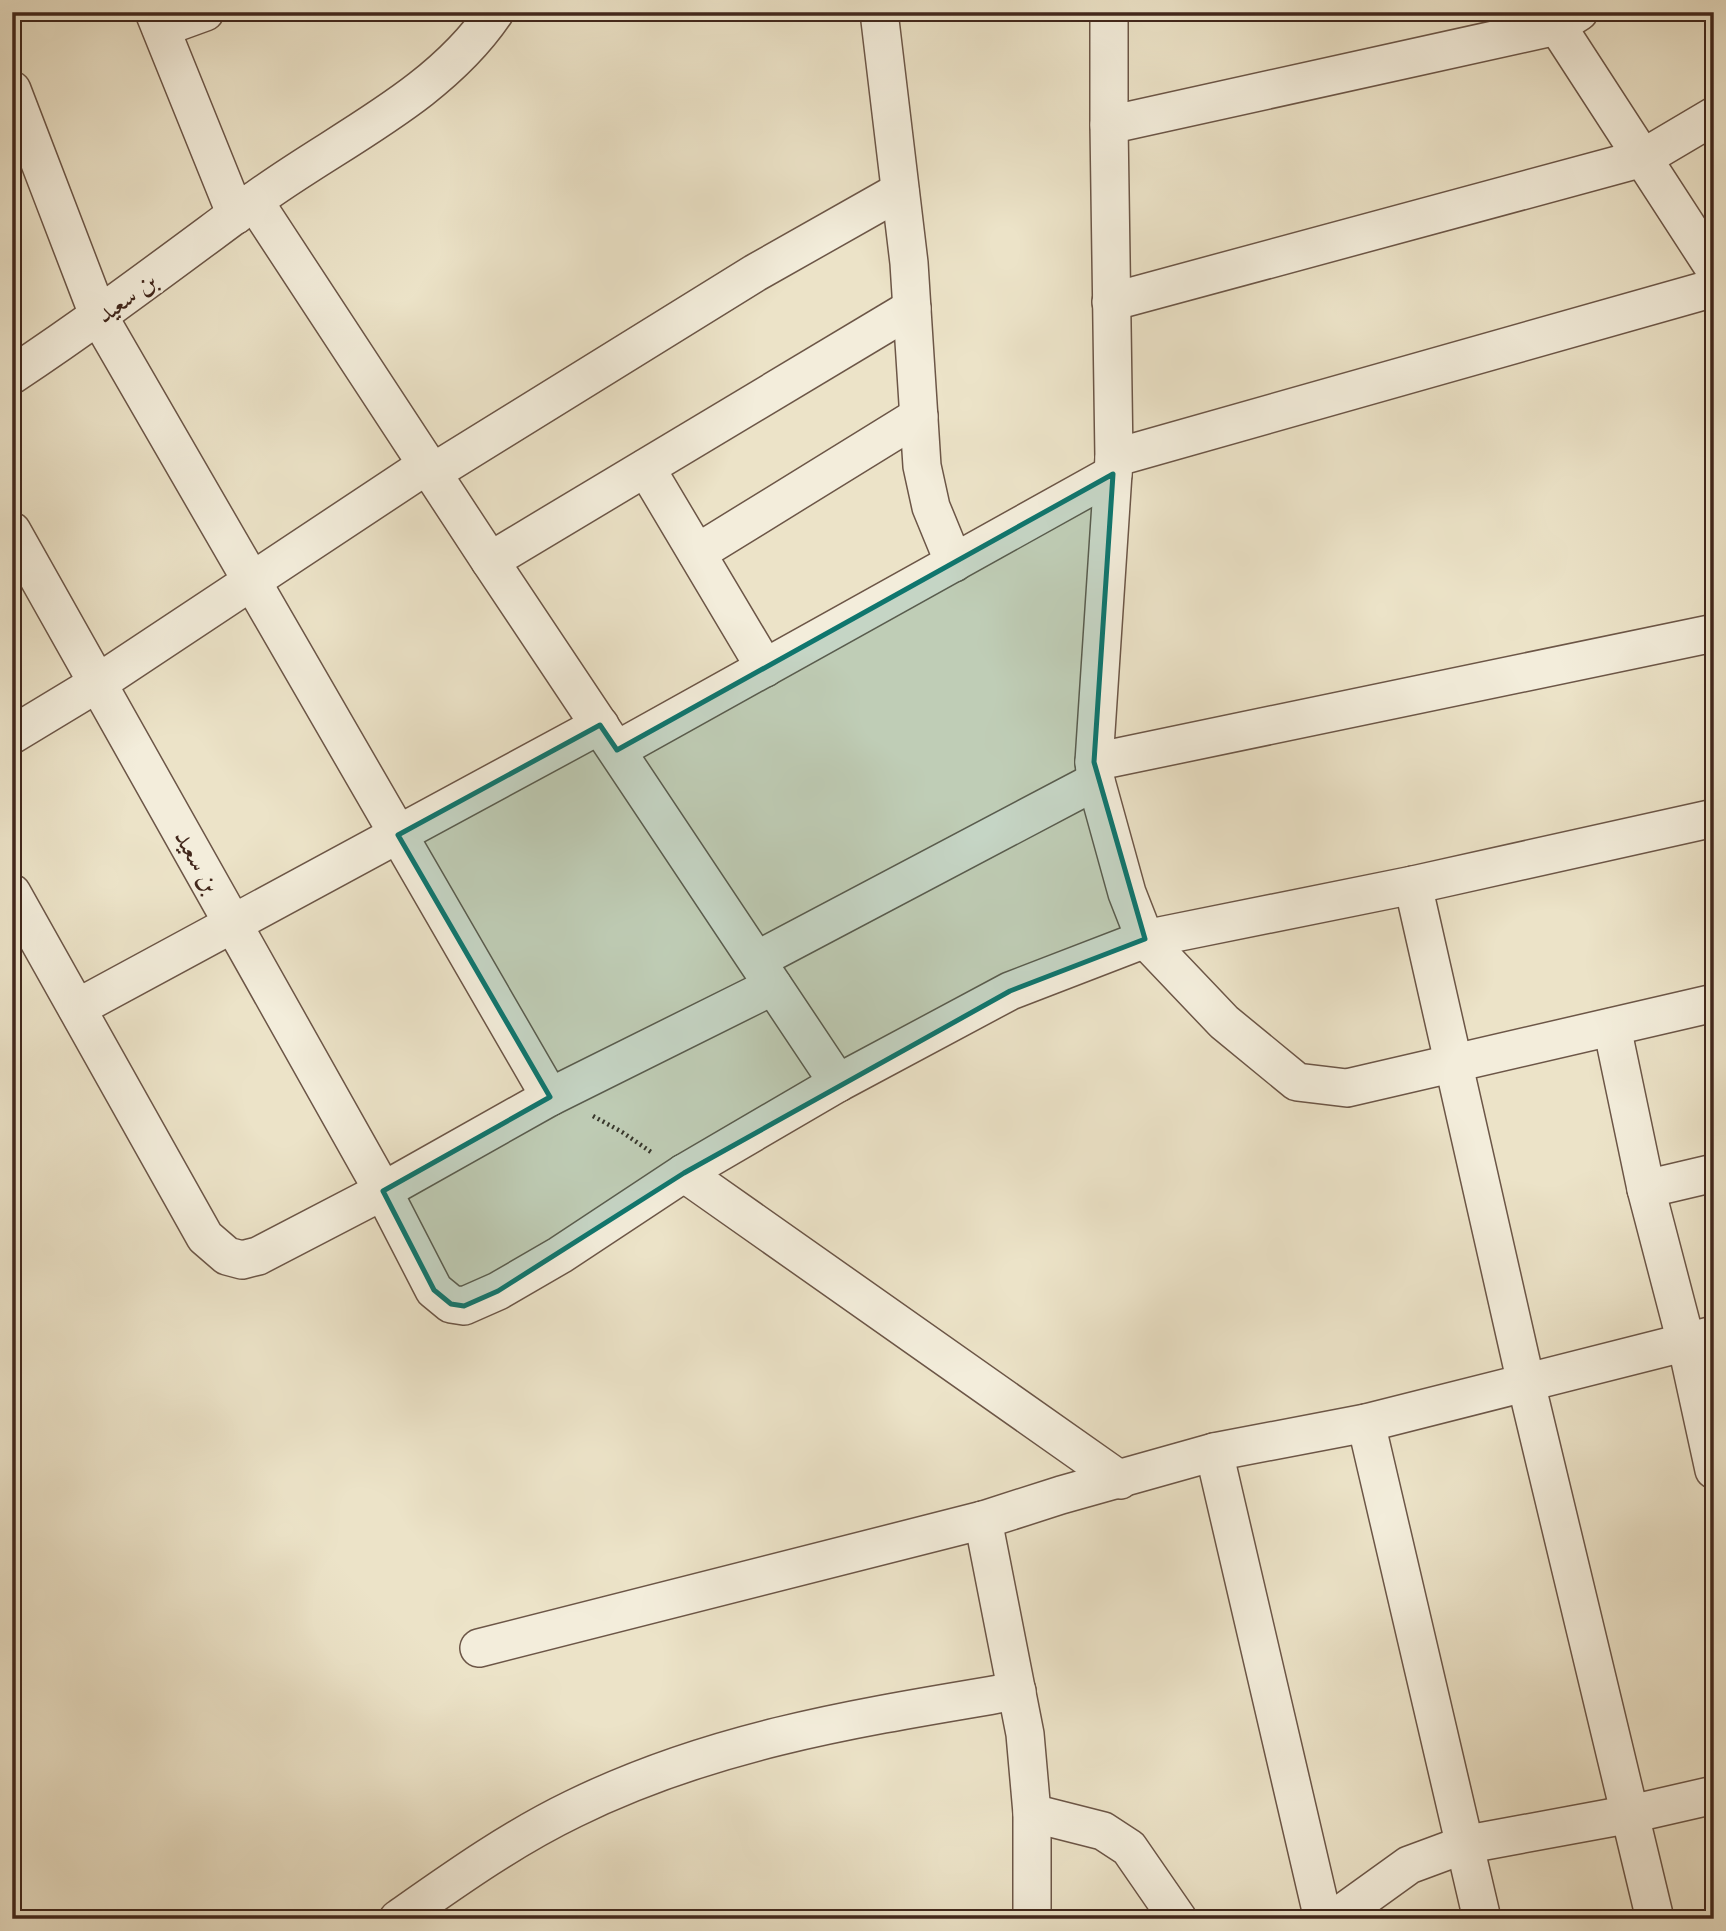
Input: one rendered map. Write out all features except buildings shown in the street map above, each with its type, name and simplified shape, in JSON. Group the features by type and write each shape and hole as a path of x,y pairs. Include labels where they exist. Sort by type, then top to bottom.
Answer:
{"street":[{"path":"205,12 158,20 245,208 430,469 838,1083"},
{"name":"بن سعيد","path":"12,375 99,317 245,208 412,95 454,62 477,38 495,12"},
{"path":"878,12 912,307 922,466 931,507 954,563"},
{"path":"1109,12 1113,466 1095,771 1127,893 1144,939 1224,1022 1297,1082 1347,1088 1714,1003"},
{"path":"1109,125 1561,17 1643,158 1714,268"},
{"path":"12,90 99,317 551,1097"},
{"path":"1111,302 1643,158 1714,116"},
{"path":"12,735 98,683 251,580 430,469 755,273 900,191"},
{"path":"77,1007 398,835 765,668 954,563 1113,466 1714,288"},
{"path":"490,561 912,307"},
{"path":"697,553 919,416"},
{"path":"646,468 765,668"},
{"name":"بن سعيد","path":"12,531 383,1191 434,1290 451,1304 464,1306 498,1291 560,1255 684,1172"},
{"path":"12,893 205,1237 227,1256 242,1260 258,1256 383,1191 551,1097 765,973 1095,771 1714,633"},
{"path":"1120,1480 684,1172 838,1083 1010,991 1144,939 1413,885 1714,818"},
{"path":"1413,885 1526,1383 1655,1919"},
{"path":"1612,1027 1646,1189 1700,1338 1714,1470"},
{"path":"1646,1189 1714,1174"},
{"path":"479,1648 983,1520 1214,1452 1366,1423 1700,1338"},
{"path":"1366,1423 1482,1919"},
{"path":"1214,1452 1323,1919"},
{"path":"983,1520 1025,1734 1032,1813 1032,1919"},
{"path":"398,1919 490,1855 573,1808 670,1768 761,1739 856,1718 1017,1691"},
{"path":"1334,1919 1409,1866 1463,1845 1631,1814 1714,1795"},
{"path":"1032,1813 1103,1831 1129,1848 1176,1918"}],"path":[{"path":"551,1097 622,1132 684,1172"}],"highlighted area":[{"path":"1113,474 1094,762 1145,939 1010,991 684,1173 498,1291 464,1306 451,1304 434,1290 383,1191 550,1097 398,835 600,725 617,750"}]}
